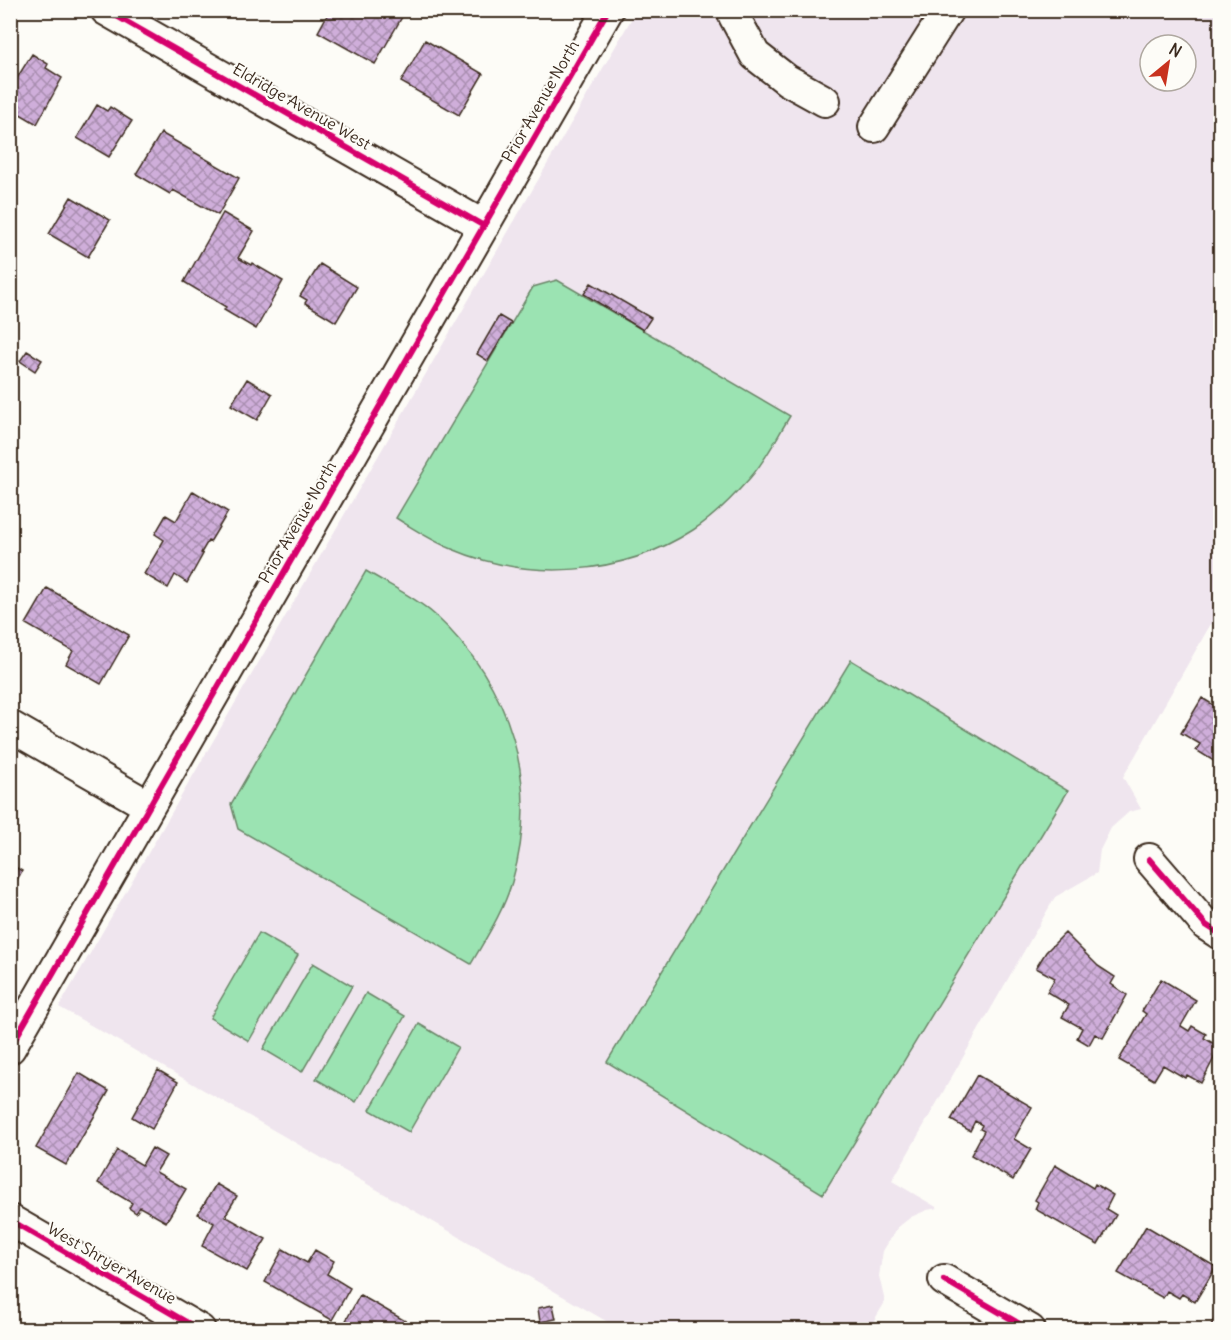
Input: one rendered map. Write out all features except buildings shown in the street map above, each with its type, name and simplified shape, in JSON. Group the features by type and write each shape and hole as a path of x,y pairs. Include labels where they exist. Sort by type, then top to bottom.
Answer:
{"street":[{"name":"Eldridge Avenue West","path":"106,10 484,226"},
{"name":"Prior Avenue North","path":"10,1048 608,10"},
{"path":"734,10 734,16 755,55 787,80 825,101"},
{"path":"874,127 948,10"},
{"path":"10,726 149,806"},
{"path":"1149,859 1206,925 1221,933"},
{"name":"West Shryer Avenue","path":"10,1220 200,1329"},
{"path":"944,1281 1030,1329"}],"shaded area":[{"path":"636,11 1220,11 1220,608 1123,777 1141,809 1129,812 1111,828 1100,850 1097,873 1055,897 892,1181 938,1208 911,1217 897,1228 883,1251 879,1276 885,1302 869,1329 620,1329 59,1007"}],"green space":[{"path":"557,280 790,416 756,471 716,513 693,530 636,557 606,565 543,570 482,560 437,542 396,518 533,287"},
{"path":"366,571 435,615 461,643 483,672 500,704 513,738 520,772 523,808 520,845 512,882 504,904 471,964 238,829 231,804"},
{"path":"851,660 1068,791 823,1194 607,1062"},
{"path":"259,933 298,955 249,1041 210,1018"},
{"path":"313,963 352,986 302,1072 263,1049"},
{"path":"366,993 405,1016 356,1102 316,1079"},
{"path":"419,1024 458,1047 409,1132 370,1110"}],"cycle path":[{"path":"106,10 484,226"},
{"path":"10,1048 608,10"},
{"path":"1149,859 1206,925 1220,934"},
{"path":"10,1220 200,1330"},
{"path":"944,1280 1030,1330"}]}
